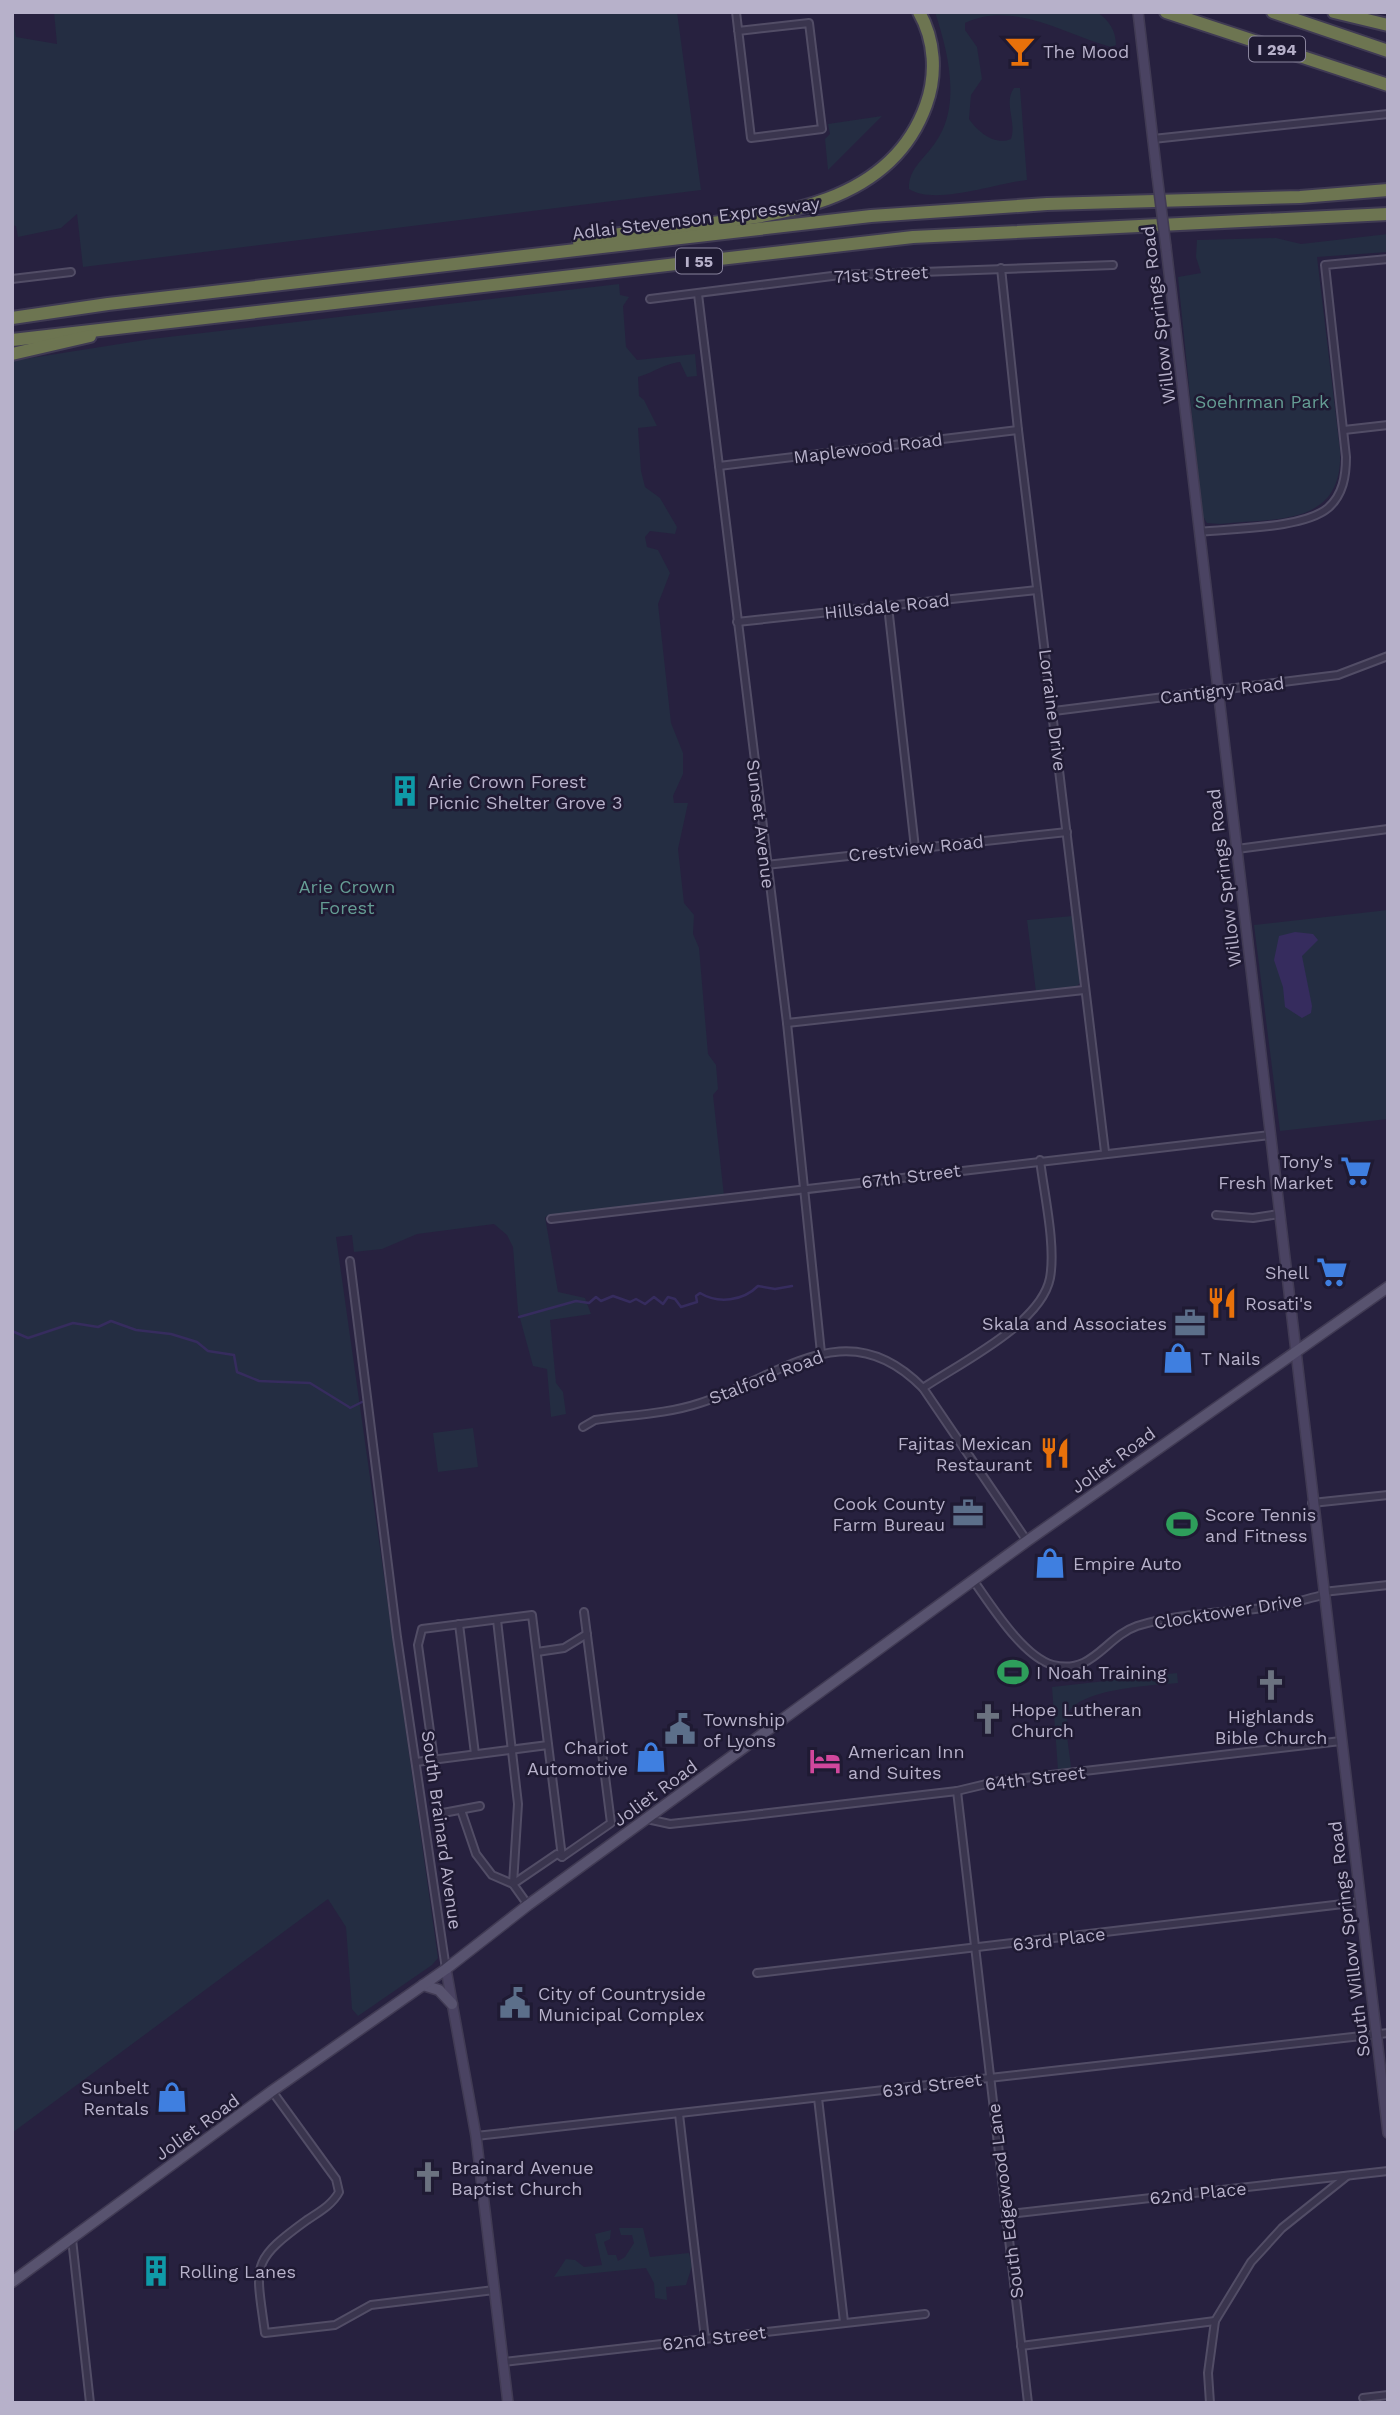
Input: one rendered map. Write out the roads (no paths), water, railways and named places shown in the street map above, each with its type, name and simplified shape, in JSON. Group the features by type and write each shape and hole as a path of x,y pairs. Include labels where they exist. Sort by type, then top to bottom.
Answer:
{"highway":[{"path":"533,255 583,241 780,213 819,202 868,177 902,148 915,130 930,95 932,51 919,12"},
{"name":"I 294","path":"1166,12 1388,85"},
{"name":"I 294","path":"1272,12 1388,51"},
{"path":"1334,12 1388,25"},
{"name":"Adlai Stevenson Expressway","path":"12,318 871,216 1047,204 1300,197 1388,190"},
{"name":"I 55","path":"12,340 913,237 1388,214"},
{"path":"12,354 76,342 106,330"}],"main road":[{"name":"Willow Springs Road","path":"1138,12 1341,1741"},
{"name":"Joliet Road","path":"12,2282 272,2091 446,1969 528,1905 973,1580 1295,1349 1388,1287"},
{"name":"South Willow Springs Road","path":"1341,1741 1388,2133"},
{"name":"South Brainard Avenue","path":"446,1969 476,2136 508,2403"},
{"path":"423,1985 439,1990 452,2004"}],"street":[{"path":"736,12 738,31 751,138 822,130 809,23 738,31"},
{"path":"1153,139 1388,114"},
{"path":"1199,532 1301,520 1328,508 1344,482 1344,430 1325,265 1388,259"},
{"name":"71st Street","path":"650,299 840,275 1113,265"},
{"name":"Lorraine Drive","path":"1001,268 1105,1153"},
{"path":"12,279 71,272"},
{"name":"Sunset Avenue","path":"698,294 787,1023 821,1353"},
{"path":"1344,430 1388,425"},
{"name":"Maplewood Road","path":"719,466 1018,430"},
{"name":"Hillsdale Road","path":"737,622 1037,590"},
{"path":"888,606 915,848"},
{"name":"Cantigny Road","path":"1054,711 1338,675 1388,656"},
{"path":"1237,849 1388,829"},
{"name":"Crestview Road","path":"766,865 1067,832"},
{"path":"787,1023 1084,990"},
{"name":"67th Street","path":"551,1219 1270,1135"},
{"path":"923,1388 1028,1317 1044,1293 1050,1280 1052,1261 1040,1160"},
{"path":"1216,1215 1252,1217 1279,1214"},
{"name":"South Brainard Avenue","path":"350,1261 415,1762 446,1969"},
{"name":"Stalford Road","path":"583,1427 595,1420 672,1410 702,1402 821,1353 855,1349 887,1358 904,1369 923,1388 1027,1541"},
{"path":"1312,1503 1388,1495"},
{"name":"Clocktower Drive","path":"973,1580 999,1617 1034,1655 1048,1663 1067,1667 1091,1661 1136,1627 1274,1607 1323,1593 1388,1585"},
{"path":"562,1857 611,1823 584,1612"},
{"path":"434,1760 418,1645 422,1629 532,1615 562,1857"},
{"path":"496,1620 519,1804 513,1884"},
{"path":"459,1625 475,1755"},
{"path":"537,1652 564,1648 587,1634"},
{"name":"64th Street","path":"647,1819 670,1824 957,1791 999,1781 1341,1741"},
{"path":"415,1762 548,1745"},
{"name":"South Edgewood Lane","path":"957,1791 990,2078 1009,2214 1028,2403"},
{"path":"443,1813 480,1806"},
{"path":"461,1810 476,1854 492,1875 513,1884 528,1905"},
{"path":"513,1884 557,1854 562,1857"},
{"name":"63rd Place","path":"757,1973 1360,1902"},
{"name":"63rd Street","path":"476,2136 1388,2033"},
{"path":"272,2091 336,2179 339,2192 332,2203 274,2244 261,2260 258,2282 265,2333 335,2325 371,2305 494,2290"},
{"path":"818,2098 844,2322"},
{"path":"679,2114 705,2339"},
{"name":"62nd Place","path":"1009,2214 1388,2171"},
{"path":"1210,2403 1208,2373 1215,2321 1251,2262 1282,2228 1347,2176"},
{"path":"72,2239 90,2403"},
{"name":"62nd Street","path":"503,2362 925,2314"},
{"path":"1021,2346 1215,2321"},
{"path":"1363,2398 1388,2395"}],"waterway":[{"path":"519,1317 576,1301 589,1303 596,1297 601,1301 613,1296 630,1302 636,1299 645,1304 654,1297 663,1304 668,1297 675,1299 681,1307 697,1302 696,1296 700,1293 722,1300 738,1298 758,1286 775,1289 792,1286"},
{"path":"12,1331 28,1338 73,1323 98,1327 111,1321 136,1330 171,1334 197,1342 208,1351 234,1355 237,1372 259,1381 310,1383 349,1407"},
{"path":"350,1408 362,1402"}],"place":[{"name":"The Mood","path":"1020,51"},
{"name":"Arie Crown Forest Picnic Shelter Grove 3","path":"405,791"},
{"name":"Tony's Fresh Market","path":"1356,1171"},
{"name":"Shell","path":"1332,1272"},
{"name":"Rosati's","path":"1222,1303"},
{"name":"Skala and Associates","path":"1190,1323"},
{"name":"T Nails","path":"1178,1358"},
{"name":"Fajitas Mexican Restaurant","path":"1055,1453"},
{"name":"Cook County Farm Bureau","path":"968,1513"},
{"name":"Score Tennis and Fitness","path":"1182,1524"},
{"name":"Empire Auto","path":"1050,1563"},
{"name":"I Noah Training","path":"1013,1672"},
{"name":"Highlands Bible Church","path":"1271,1685"},
{"name":"Hope Lutheran Church","path":"988,1719"},
{"name":"Township of Lyons","path":"680,1729"},
{"name":"Chariot Automotive","path":"651,1757"},
{"name":"American Inn and Suites","path":"825,1761"},
{"name":"City of Countryside Municipal Complex","path":"515,2003"},
{"name":"Sunbelt Rentals","path":"172,2097"},
{"name":"Brainard Avenue Baptist Church","path":"428,2177"},
{"name":"Rolling Lanes","path":"156,2271"}],"park label":[{"name":"Soehrman Park","path":"1262,401"},
{"name":"Arie Crown Forest","path":"347,896"}]}
